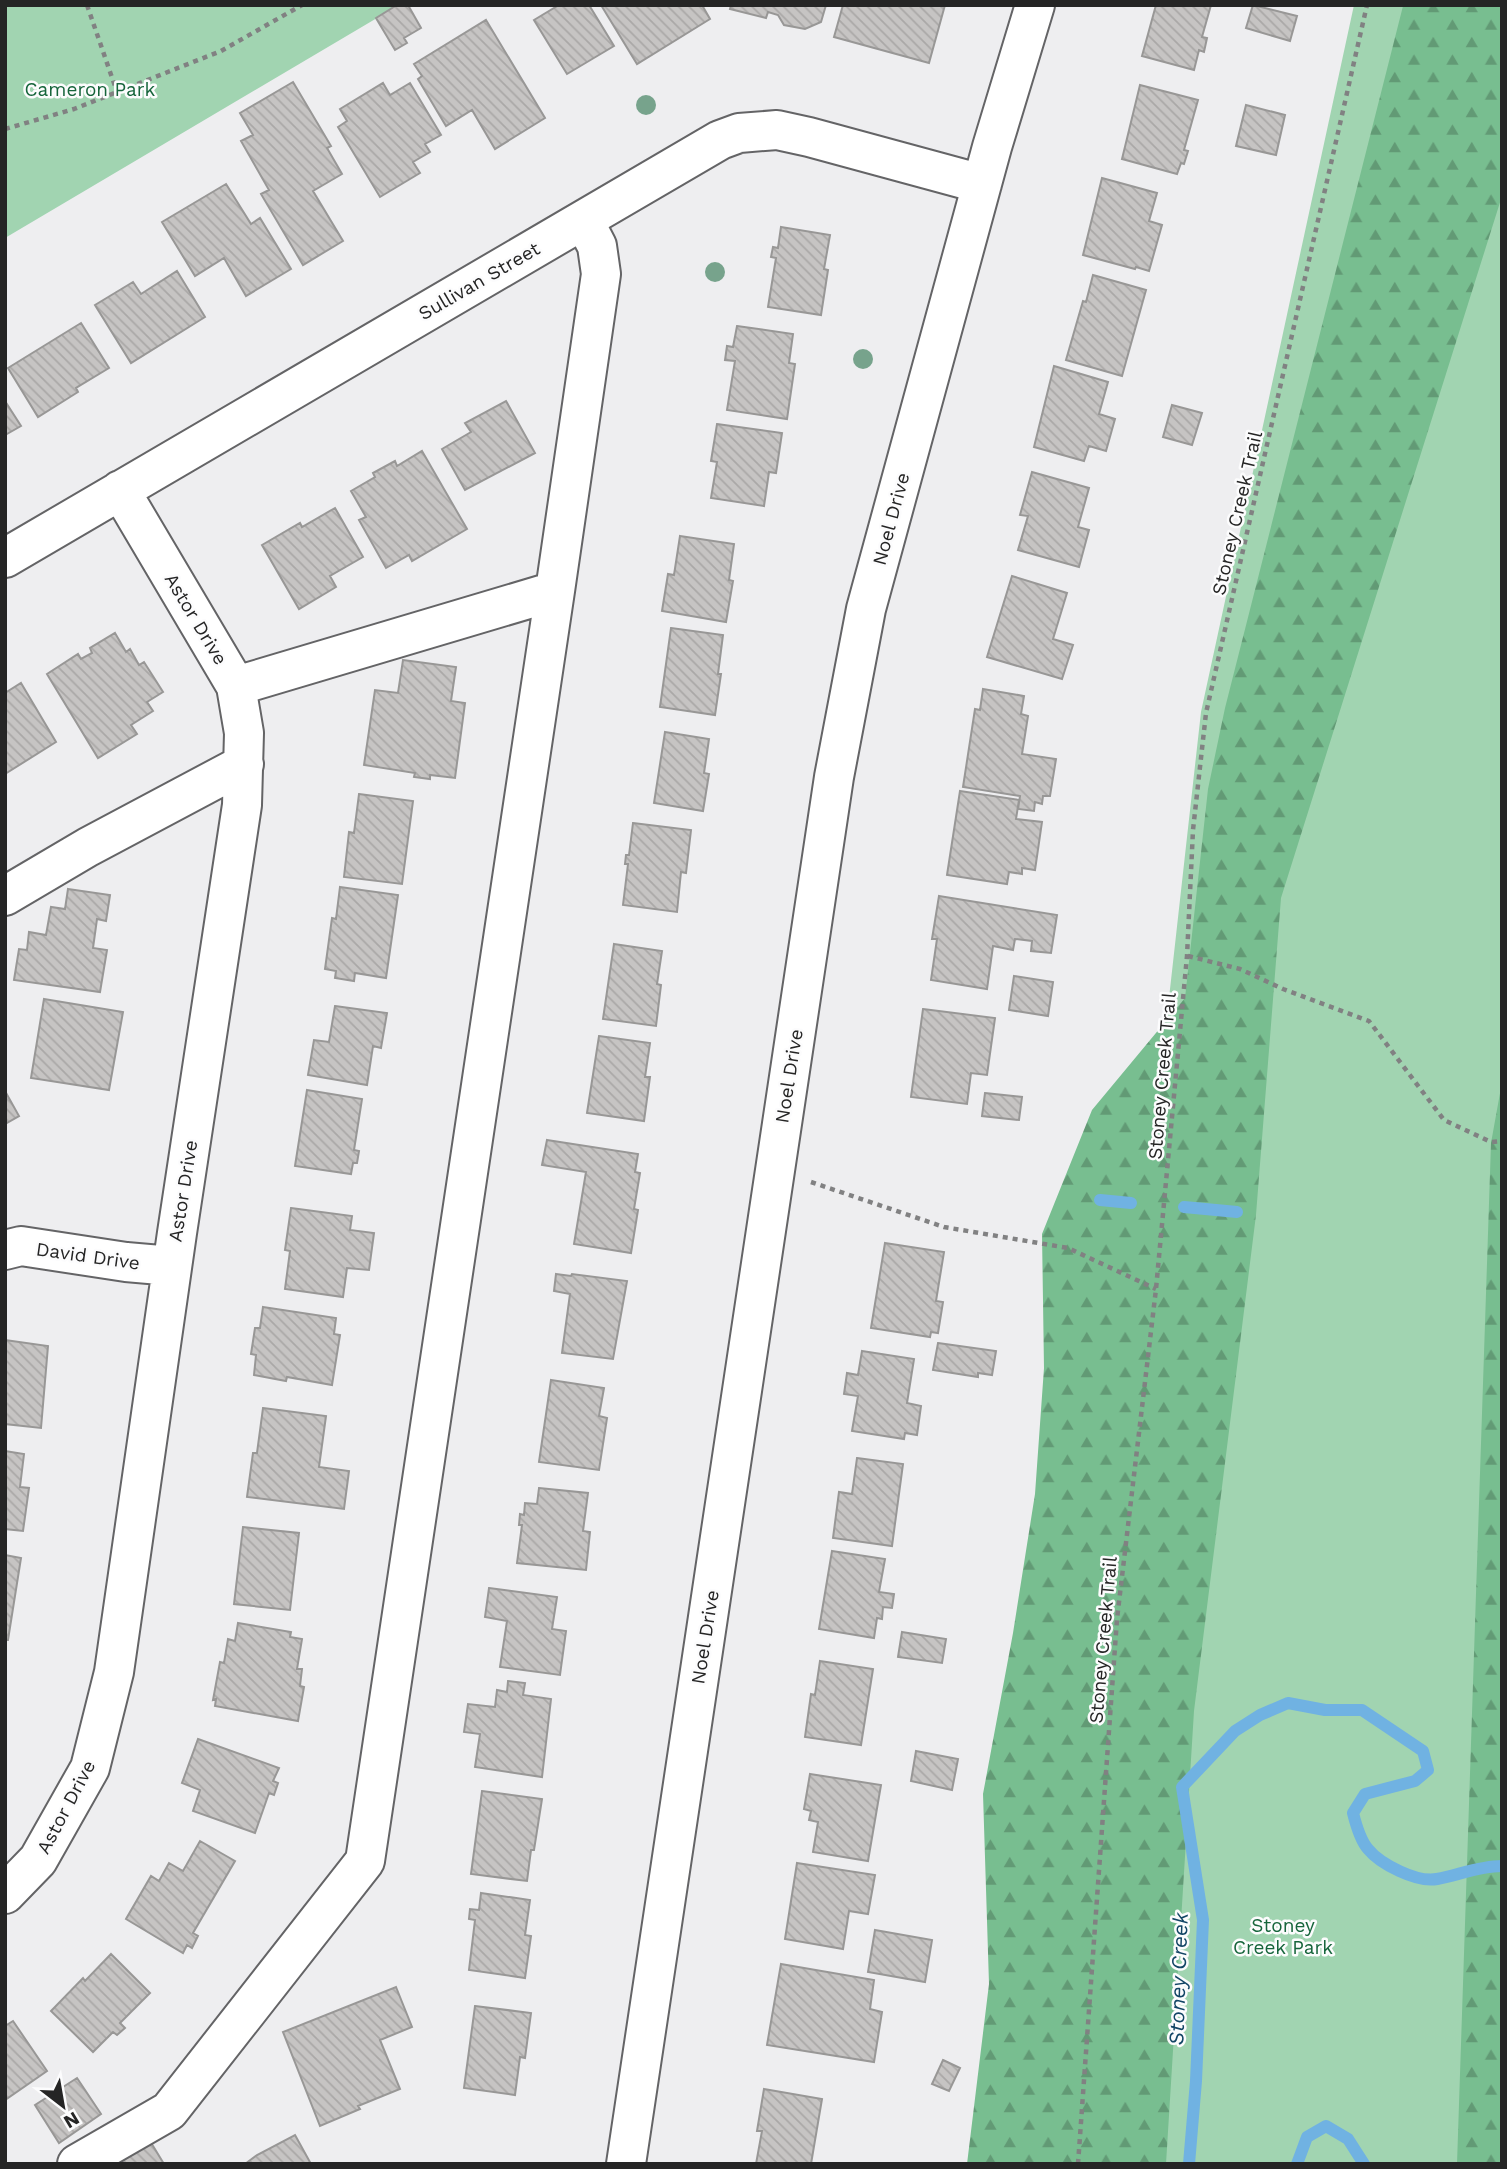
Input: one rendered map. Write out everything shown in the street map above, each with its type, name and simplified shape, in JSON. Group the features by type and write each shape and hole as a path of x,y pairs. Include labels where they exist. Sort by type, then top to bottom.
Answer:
{"street":[{"name":"Noel Drive","path":"626,2164 839,750 866,609 982,184 1035,5"},
{"name":"Sullivan Street","path":"5,558 701,150 739,133 777,130 809,136 982,184"},
{"path":"77,2164 169,2111 365,1861 601,274 597,246 584,220"},
{"name":"Astor Drive","path":"5,1894 38,1860 90,1768 114,1672 242,805 244,733 236,686 120,490"},
{"path":"236,686 555,591"},
{"path":"5,896 88,847 244,764"},
{"name":"David Drive","path":"5,1251 21,1246 172,1266"}],"path":[{"path":"88,5 117,92"},
{"path":"5,129 74,109 220,51 302,5"},
{"name":"Stoney Creek Trail","path":"1078,2164 1117,1619 1156,1289 1188,956 1193,830 1206,713 1367,5"},
{"path":"1188,956 1240,969 1283,989 1369,1021 1444,1120 1491,1142 1502,1141"},
{"path":"806,1180 944,1227 1068,1248 1156,1289"}],"green space":[{"name":"Cameron Park","path":"5,5 399,5 5,238"},
{"name":"Stoney Creek Park","path":"1354,5 1502,5 1502,2164 1048,2164 1053,2035 1201,712"},
{"path":"1502,5 1502,196 1281,898 1256,1215 1194,1711 1166,2164 967,2164 989,1984 983,1794 1035,1494 1044,1368 1042,1234 1092,1110 1185,998 1208,789 1225,708 1403,6"},
{"path":"1502,1082 1502,2164 1457,2164 1491,1143"}],"building":[{"path":"397,5 408,5 421,28 404,38 407,43 395,50 376,18"},
{"path":"559,5 589,5 614,46 567,74 534,20"},
{"path":"601,5 702,5 710,19 637,64"},
{"path":"731,5 826,5 821,22 805,29 784,25 778,15 768,12 766,18 730,9"},
{"path":"843,5 945,5 929,63 834,37"},
{"path":"1156,5 1211,5 1202,37 1207,38 1204,52 1199,50 1194,70 1142,56"},
{"path":"1253,5 1297,16 1290,41 1246,28"},
{"path":"486,20 545,118 495,149 472,110 446,126 418,79 422,76 414,64"},
{"path":"293,82 331,146 327,148 342,174 313,191 343,241 303,265 261,194 269,190 241,141 253,135 240,113"},
{"path":"383,83 390,95 410,83 441,135 425,144 430,152 413,162 420,173 380,197 338,127 347,121 340,109"},
{"path":"1140,85 1198,100 1184,150 1188,151 1177,174 1122,159"},
{"path":"1246,105 1285,115 1276,155 1236,146"},
{"path":"1102,178 1157,193 1149,221 1162,225 1149,271 1083,255"},
{"path":"226,184 251,224 260,218 291,269 246,296 224,258 195,276 162,222"},
{"path":"781,227 830,235 824,269 828,270 821,315 768,307 776,258 771,257 773,247 778,248"},
{"path":"177,271 205,317 131,363 95,305 133,282 141,294"},
{"path":"1093,275 1146,290 1122,376 1066,360"},
{"path":"81,323 109,368 76,388 78,392 38,417 8,368"},
{"path":"737,326 793,334 789,363 795,364 787,419 727,410 735,361 725,360 727,346 733,347"},
{"path":"1054,366 1108,382 1099,414 1115,419 1106,451 1089,446 1084,461 1034,447"},
{"path":"5,401 21,426 5,435"},
{"path":"506,401 535,453 465,490 442,449 471,432 465,423"},
{"path":"1172,405 1202,413 1192,445 1163,437"},
{"path":"717,424 782,433 776,473 769,472 764,506 711,498 717,462 711,461"},
{"path":"422,451 467,529 412,561 409,555 386,568 359,520 366,517 351,491 375,477 373,473 395,461 397,466"},
{"path":"1032,472 1089,488 1078,527 1089,530 1079,567 1018,550 1028,516 1020,515"},
{"path":"335,508 363,557 330,576 336,587 299,609 262,545 300,523 302,527"},
{"path":"680,536 734,544 729,580 733,581 726,622 662,611 668,574 674,575"},
{"path":"1012,576 1067,593 1053,639 1073,645 1062,679 987,657"},
{"path":"671,628 723,635 715,715 660,707"},
{"path":"115,633 126,652 130,649 139,665 144,662 163,692 147,702 153,711 131,725 137,734 98,758 47,674 78,654 81,659 92,653 90,648"},
{"path":"403,660 456,667 451,701 465,703 455,778 430,775 430,779 414,777 415,773 364,765 375,690 398,693"},
{"path":"21,683 56,742 5,774 5,693"},
{"path":"983,689 1024,696 1021,714 1028,716 1022,754 1056,759 1050,796 1043,796 1042,804 1035,802 1034,811 1018,809 1020,796 963,787 975,709 980,710"},
{"path":"665,732 709,739 704,773 709,774 703,811 654,803"},
{"path":"960,791 1019,800 1016,819 1042,822 1035,870 1022,868 1022,874 1009,872 1007,884 947,875"},
{"path":"359,794 413,801 402,884 344,877 349,832 354,833"},
{"path":"633,823 691,830 686,873 681,872 677,912 623,905 628,864 625,864 626,855 629,855"},
{"path":"340,887 398,895 386,978 355,973 354,981 335,978 336,971 325,969 332,918 336,919"},
{"path":"68,889 110,895 106,921 97,919 93,948 107,950 100,992 14,980 19,949 27,950 29,932 46,935 51,907 65,909"},
{"path":"939,896 1057,915 1051,953 1031,951 1032,941 1015,939 1013,950 993,946 987,989 931,980 937,939 932,939"},
{"path":"614,944 662,951 657,984 661,985 656,1026 603,1019"},
{"path":"1014,976 1053,982 1048,1016 1009,1010"},
{"path":"44,999 123,1012 109,1090 31,1078"},
{"path":"335,1006 387,1013 381,1048 373,1046 367,1085 308,1075 314,1040 329,1042"},
{"path":"923,1009 995,1018 987,1075 971,1073 967,1104 911,1097"},
{"path":"599,1036 650,1043 645,1077 650,1077 644,1121 587,1113"},
{"path":"307,1090 362,1099 354,1150 359,1151 351,1174 295,1166"},
{"path":"5,1091 19,1116 5,1124"},
{"path":"985,1093 1022,1097 1019,1120 982,1116"},
{"path":"547,1140 638,1154 635,1172 640,1173 634,1209 638,1210 631,1253 574,1244 586,1172 542,1165"},
{"path":"291,1208 352,1216 350,1230 374,1233 369,1270 347,1268 343,1297 285,1289 290,1251 285,1250"},
{"path":"885,1243 944,1252 936,1301 943,1302 938,1333 931,1332 930,1337 871,1328"},
{"path":"556,1274 627,1281 613,1359 562,1353 570,1294 554,1291"},
{"path":"263,1307 336,1318 334,1334 340,1335 332,1385 287,1377 286,1381 254,1375 256,1355 251,1354 255,1328 260,1328"},
{"path":"5,1340 48,1346 41,1428 5,1424"},
{"path":"938,1343 996,1351 992,1375 978,1373 978,1377 933,1370"},
{"path":"862,1351 914,1359 907,1403 921,1406 917,1435 905,1433 904,1439 852,1431 858,1396 844,1394 847,1373 858,1375"},
{"path":"551,1380 604,1388 599,1416 607,1418 599,1470 539,1462"},
{"path":"263,1408 326,1416 319,1467 349,1471 344,1509 247,1497"},
{"path":"5,1451 24,1454 20,1487 29,1488 23,1531 5,1529"},
{"path":"857,1458 903,1464 892,1546 833,1538 839,1492 852,1494"},
{"path":"539,1488 588,1493 583,1531 590,1532 586,1570 517,1563 522,1525 519,1525 520,1514 524,1515 525,1503 537,1504"},
{"path":"243,1527 299,1533 290,1610 234,1604"},
{"path":"832,1551 885,1559 879,1592 894,1594 892,1608 883,1607 882,1619 877,1618 874,1638 819,1629"},
{"path":"5,1555 21,1558 8,1640 5,1640"},
{"path":"489,1588 557,1597 552,1629 566,1631 560,1675 500,1667 507,1621 485,1617"},
{"path":"238,1623 291,1632 290,1637 302,1639 297,1669 302,1669 300,1686 304,1687 298,1721 215,1706 216,1699 213,1700 220,1662 224,1663 228,1639 235,1641"},
{"path":"902,1632 946,1639 942,1663 898,1657"},
{"path":"820,1661 873,1669 861,1745 805,1737 811,1694 815,1695"},
{"path":"508,1681 525,1683 523,1695 551,1699 542,1777 475,1767 480,1734 464,1732 468,1704 495,1707 497,1690 507,1692"},
{"path":"198,1739 279,1768 273,1781 278,1783 274,1795 269,1793 255,1833 193,1811 200,1790 182,1783"},
{"path":"916,1751 958,1759 952,1790 911,1781"},
{"path":"810,1774 881,1785 868,1861 813,1852 818,1822 809,1820 811,1811 804,1809"},
{"path":"482,1791 542,1799 527,1881 471,1874"},
{"path":"200,1841 235,1861 193,1933 198,1936 192,1948 187,1945 183,1953 126,1919 151,1876 159,1881 169,1863 183,1871"},
{"path":"797,1863 875,1875 868,1914 849,1911 843,1949 785,1939"},
{"path":"481,1893 530,1900 525,1935 531,1936 525,1978 469,1970 475,1920 469,1919 470,1909 479,1910"},
{"path":"875,1930 932,1940 925,1982 868,1972"},
{"path":"111,1954 150,1993 120,2023 125,2028 117,2035 113,2032 93,2052 51,2011"},
{"path":"781,1964 874,1980 870,2009 882,2012 874,2062 767,2045"},
{"path":"396,1987 412,2027 380,2040 400,2089 358,2106 360,2109 320,2126 283,2032"},
{"path":"475,2006 531,2013 525,2058 520,2057 515,2095 464,2088"},
{"path":"13,2021 47,2071 5,2100 5,2026"},
{"path":"943,2060 960,2068 949,2091 932,2084"},
{"path":"77,2078 101,2114 59,2143 35,2105"},
{"path":"764,2089 822,2099 811,2164 756,2164 762,2131 757,2131"},
{"path":"295,2135 311,2164 245,2164 257,2155"},
{"path":"150,2141 164,2164 112,2164"}],"waterway":[{"path":"1100,1200 1131,1203"},
{"path":"1184,1207 1237,1212"},
{"name":"Stoney Creek","path":"1189,2164 1196,2081 1203,1920 1182,1787 1235,1731 1260,1715 1288,1703 1325,1710 1362,1710 1423,1751 1428,1770 1415,1781 1365,1794 1353,1813 1368,1849 1381,1861 1419,1878 1437,1879 1485,1867 1502,1866"},
{"name":"Stoney Creek","path":"1297,2164 1307,2137 1326,2126 1348,2139 1364,2164"}]}
